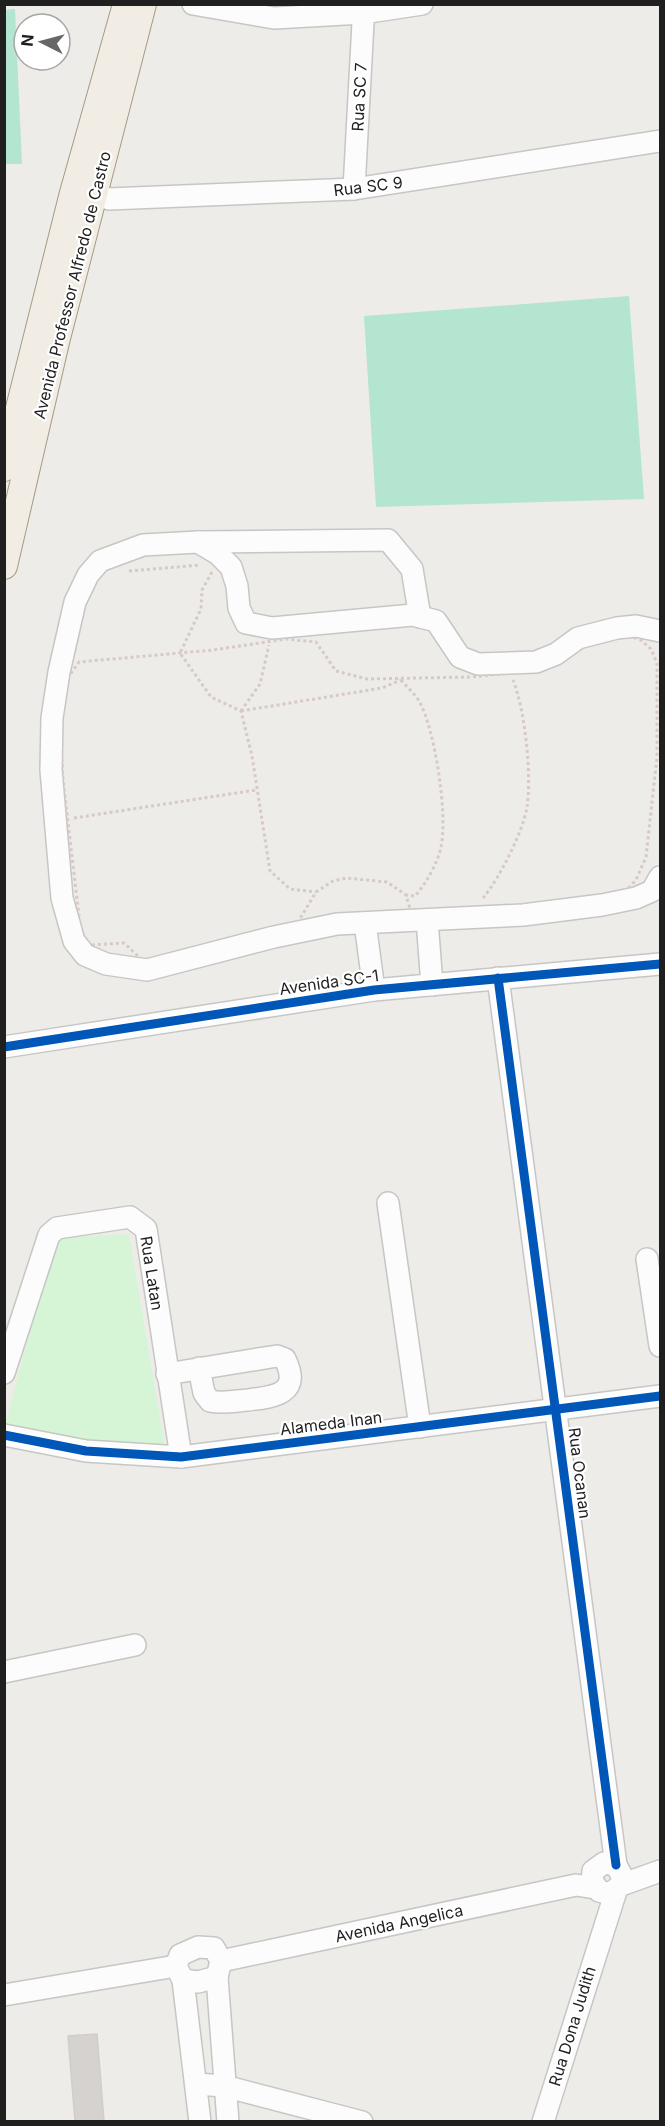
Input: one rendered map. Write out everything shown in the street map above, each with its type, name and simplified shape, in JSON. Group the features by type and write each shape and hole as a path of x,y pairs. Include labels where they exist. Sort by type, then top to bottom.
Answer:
{"main road":[{"name":"Avenida Professor Alfredo de Castro","path":"4,566 56,342 83,193 125,4"},
{"name":"Avenida Professor Alfredo de Castro","path":"4,468 83,193 143,4"}],"street":[{"path":"193,4 275,11 363,9 422,4"},
{"name":"Rua SC 7","path":"354,189 363,9"},
{"name":"Rua SC 9","path":"83,193 109,199 354,189 660,141"},
{"path":"420,617 412,569 388,540 143,544 100,561 88,575 75,602 58,672 52,718 51,770 62,898 74,941 85,955 106,964 147,970 274,936 337,924 523,915 602,905 636,898 652,891 660,878"},
{"path":"198,542 218,554 231,567 237,586 239,608 246,623 272,628 388,616 420,617 436,621 460,657 478,664 536,662 556,654 578,638 617,628 636,626 660,631"},
{"path":"427,920 432,984"},
{"path":"365,923 374,990"},
{"name":"Avenida SC-1","path":"4,1047 374,990 660,964"},
{"name":"Rua Ocanan","path":"498,978 608,1811 604,1879"},
{"path":"388,1203 420,1427"},
{"name":"Rua Latan","path":"4,1373 49,1235 57,1228 130,1217 146,1229 181,1456"},
{"path":"647,1259 660,1346"},
{"path":"167,1374 199,1368"},
{"name":"Alameda Inan","path":"4,1435 86,1451 181,1456 660,1396"},
{"path":"4,1672 135,1645"},
{"name":"Avenida Angelica","path":"219,1969 604,1879 660,1870"},
{"name":"Rua Dona Judith","path":"543,2121 602,1930 604,1879"},
{"path":"200,2121 197,2084 179,1973 180,1955 198,1947 214,1948 219,1969 228,2121"},
{"path":"4,1995 179,1973 198,1982 219,1969"},
{"path":"197,2084 225,2086 362,2121"}],"path":[{"path":"124,572 208,565"},
{"path":"180,653 201,609 202,590 214,566"},
{"path":"79,662 180,653 286,639 316,642 336,670 367,680 511,674 546,668 599,638 632,637 651,649 657,663 657,746 646,857 639,874 625,892 607,896 472,910 411,912 406,895"},
{"path":"251,638 261,643"},
{"path":"270,641 260,684 241,711 252,756 270,871 290,889 316,892"},
{"path":"79,651 79,662 69,676 62,694 60,716 63,780 81,933 91,945 124,944 140,958 153,960 298,922 316,892 333,881 352,878 387,882 406,895 415,896 422,888 441,849 443,825 440,785 430,731 419,701 401,680"},
{"path":"180,653 211,697 241,711 382,688 401,680 436,676"},
{"path":"472,910 500,876 527,807 523,720 520,698 511,674"},
{"path":"67,819 256,790"}],"green space":[{"path":"15,9 15,12 12,12 12,72 18,72 22,164 5,164 5,10"},
{"path":"629,296 644,499 376,507 364,316"},
{"path":"129,1234 165,1448 61,1437 5,1426 54,1238"}],"building":[{"path":"97,2034 104,2121 75,2121 68,2036"}],"cycle path":[{"path":"4,1047 374,990 660,964"},
{"path":"498,978 616,1865"},
{"path":"4,1435 86,1451 181,1457 660,1396"}]}
